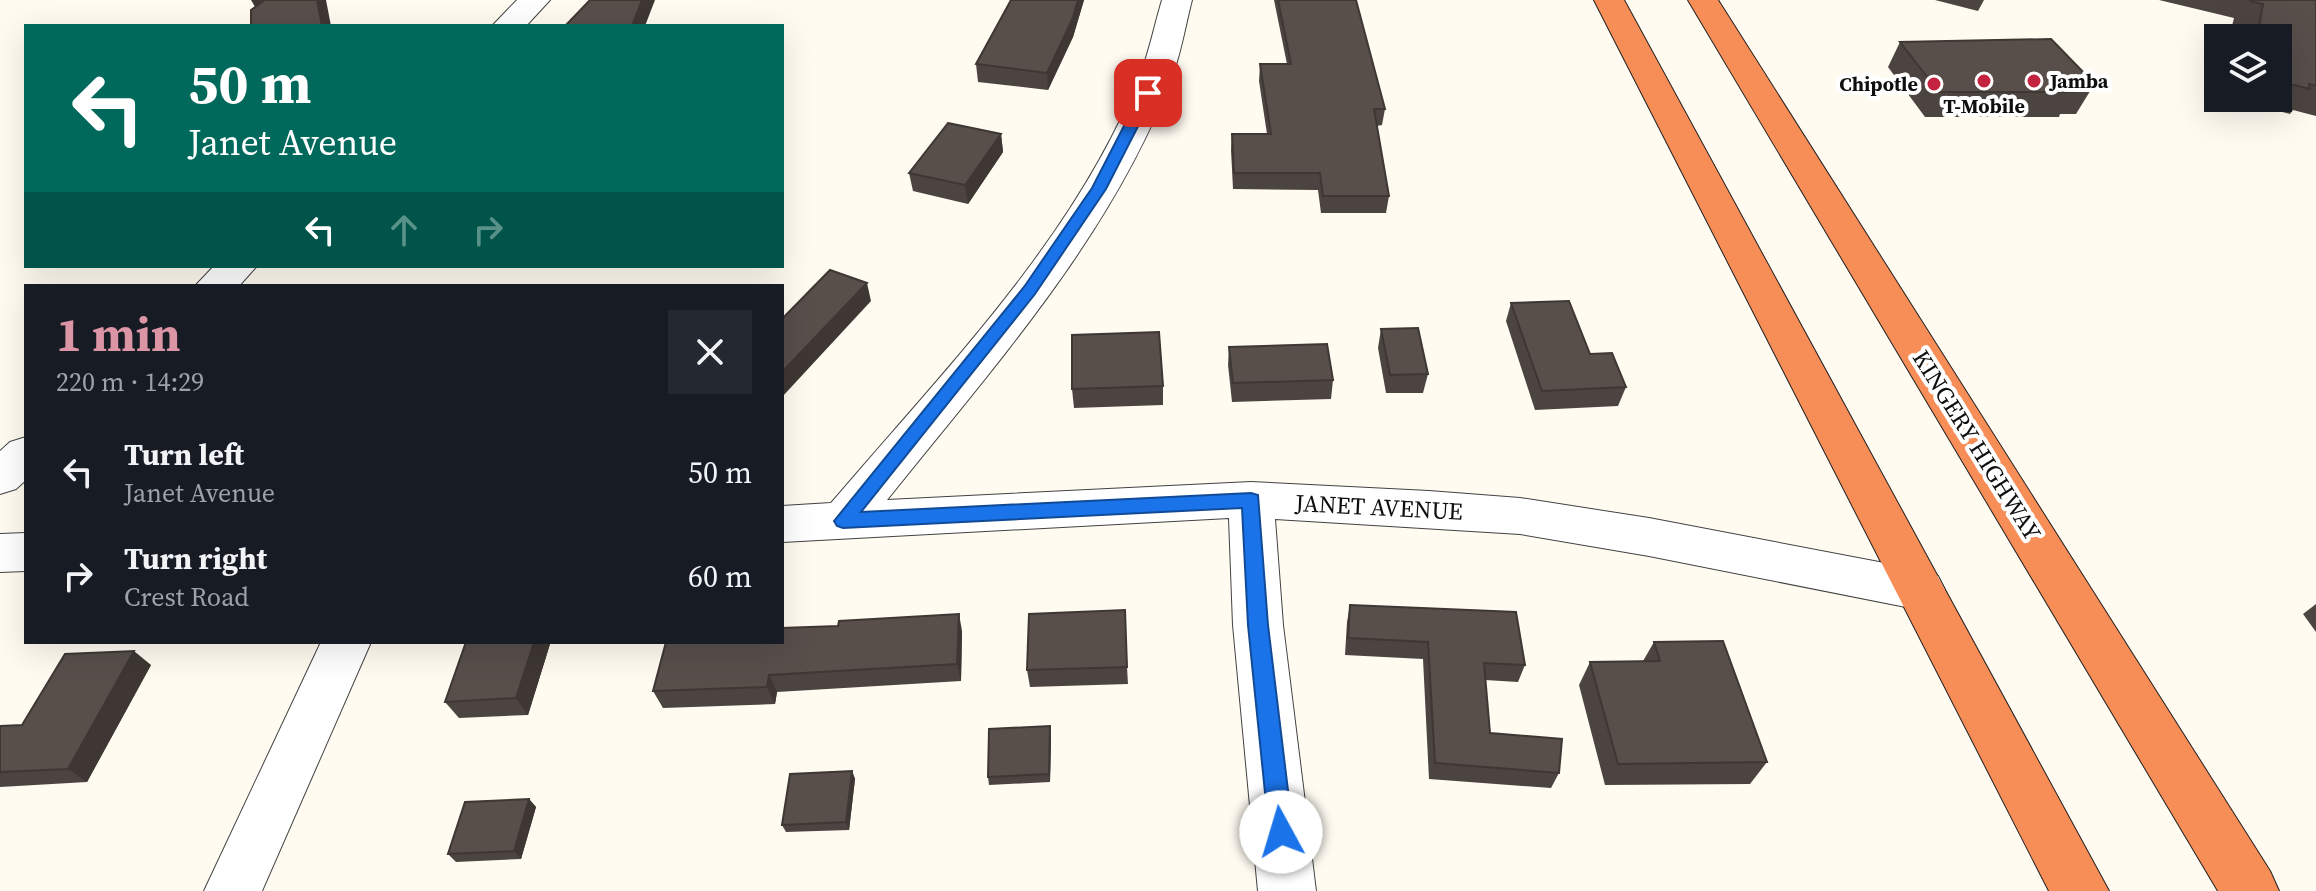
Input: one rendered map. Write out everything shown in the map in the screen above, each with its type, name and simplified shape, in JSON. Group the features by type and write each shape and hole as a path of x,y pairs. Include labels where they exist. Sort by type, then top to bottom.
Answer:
{"highway":[{"path":"1609,0 2080,891"},
{"name":"KINGERY HIGHWAY","path":"1703,0 2250,891"}],"street":[{"path":"510,24 535,0"},
{"path":"843,521 1030,290 1092,199 1148,93 1166,44 1177,0"},
{"path":"217,284 236,268"},
{"path":"0,477 24,456"},
{"path":"1251,500 1258,625 1287,891"},
{"name":"JANET AVENUE","path":"784,524 1251,500 1520,516 1649,537 1921,590"},
{"path":"0,553 24,552"},
{"path":"233,891 345,644"}],"building":[{"path":"265,0 317,0 322,24 251,24 251,10"},
{"path":"590,0 642,0 633,24 567,24"},
{"path":"1011,0 1078,0 1047,73 976,64"},
{"path":"1278,0 1356,0 1385,109 1374,109 1389,196 1323,196 1320,173 1234,173 1232,134 1271,134 1260,64 1291,64"},
{"path":"2316,0 2316,86 2309,84 2310,89 2292,84 2292,24 2259,24 2263,4 2250,1"},
{"path":"2051,39 2089,78 2082,78 2092,88 2072,89 2075,92 1939,92 1900,42"},
{"path":"948,123 1001,134 965,185 909,173"},
{"path":"830,270 867,283 784,370 784,317"},
{"path":"1569,301 1590,354 1612,353 1626,387 1542,391 1511,303"},
{"path":"1418,328 1428,374 1390,375 1381,329"},
{"path":"1159,332 1163,386 1072,389 1072,335"},
{"path":"1327,344 1333,380 1233,383 1229,347"},
{"path":"1350,605 1516,612 1525,665 1484,663 1490,733 1562,739 1559,773 1435,763 1428,642 1348,638"},
{"path":"1125,610 1127,667 1027,670 1029,614"},
{"path":"959,614 957,664 769,675 767,687 653,691 665,644 784,644 784,628 838,626 839,621"},
{"path":"1723,641 1767,762 1618,764 1590,662 1660,661 1654,642"},
{"path":"465,644 533,644 516,698 445,702"},
{"path":"134,651 68,769 0,772 0,726 22,725 65,654"},
{"path":"1050,726 1049,774 988,777 989,729"},
{"path":"852,771 846,822 782,825 790,774"},
{"path":"529,799 514,851 448,854 465,802"}],"place":[{"name":"T-Mobile","path":"1984,81"},
{"name":"Jamba","path":"2034,81"},
{"name":"Chipotle","path":"1934,84"}],"route":[{"path":"1148,93 1099,189 1030,290 843,521 1251,500 1258,625 1281,832"}]}
